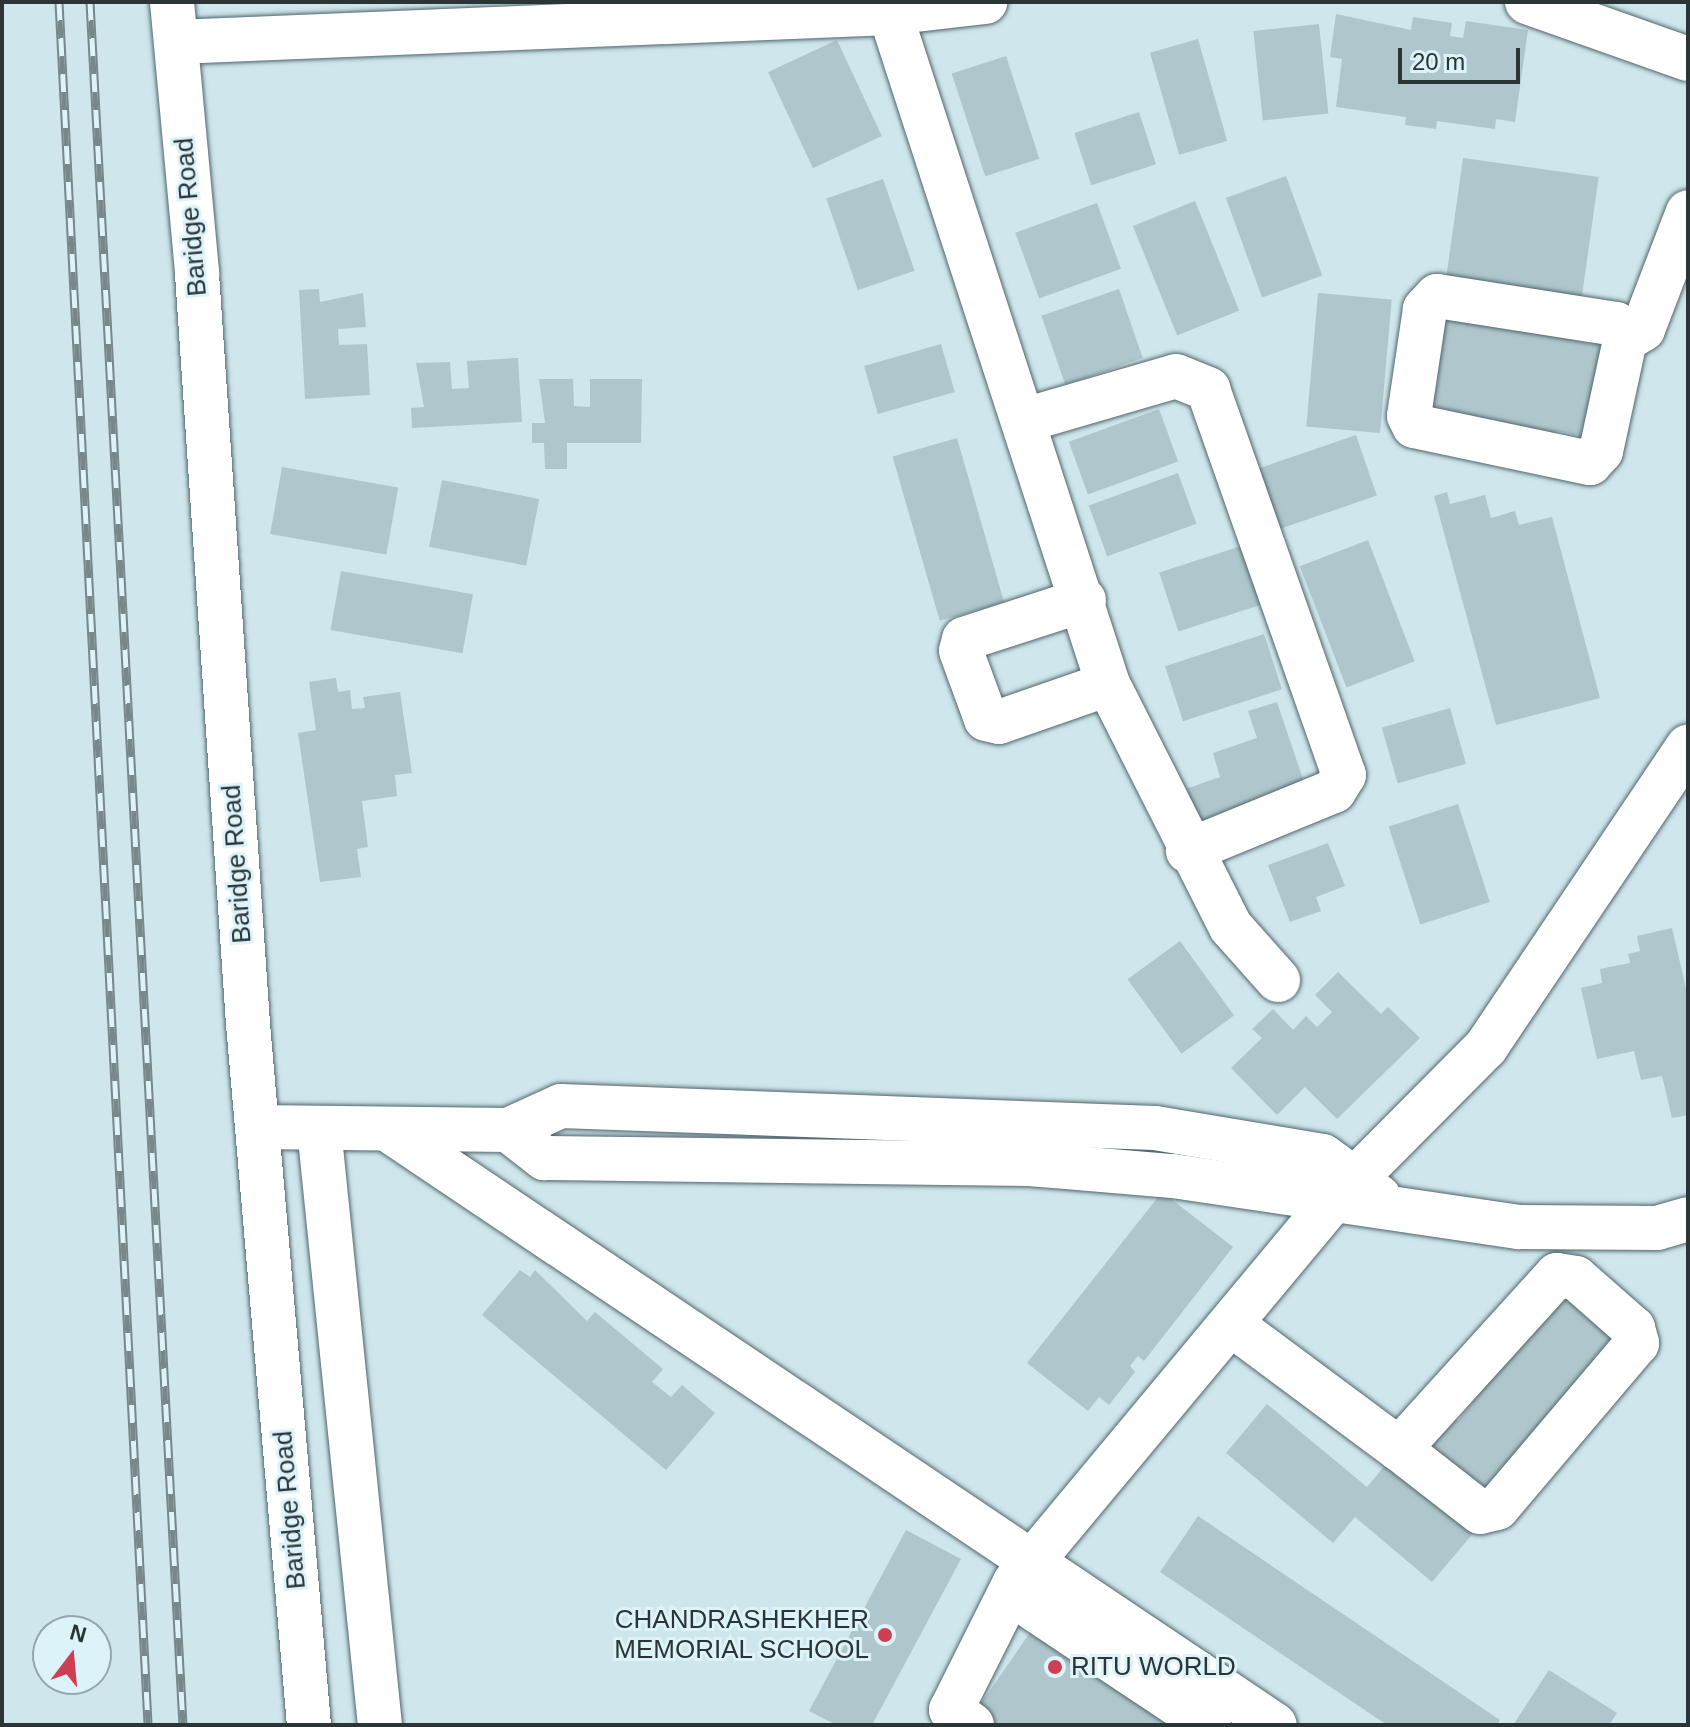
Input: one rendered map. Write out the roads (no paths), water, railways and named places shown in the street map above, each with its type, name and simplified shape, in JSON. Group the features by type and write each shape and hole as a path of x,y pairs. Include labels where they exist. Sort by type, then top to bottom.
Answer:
{"street":[{"path":"174,22 892,8 985,2"},
{"path":"1527,2 1688,59"},
{"path":"892,8 1084,600 1108,684 1188,851 1231,927 1278,980"},
{"name":"Baridge Road","path":"174,22 197,274 257,1127 309,1725"},
{"path":"1625,340 1616,324 1437,296 1425,309 1409,416 1414,426 1590,463 1601,451 1625,340 1643,329 1688,212"},
{"path":"1025,420 1176,376 1208,389 1344,775 1334,791 1188,851"},
{"path":"1084,600 964,639 961,651 986,719 999,722 1108,684"},
{"path":"954,1720 1023,1577 1344,1190 1486,1047 1688,746"},
{"path":"257,1127 508,1130 544,1158 1029,1164 1344,1190 1390,1205 1519,1227 1657,1228 1688,1219"},
{"path":"319,1128 380,1725"},
{"path":"387,1129 1023,1577 1209,1725"},
{"path":"1232,1325 1480,1512 1497,1508 1637,1343 1633,1328 1576,1278 1557,1275 1399,1449"},
{"path":"1023,1577 1275,1725"}],"railway":[{"path":"59,2 148,1725"},
{"path":"90,2 183,1725"}],"place":[{"name":"CHANDRASHEKHER MEMORIAL SCHOOL","path":"885,1635"},
{"name":"RITU WORLD","path":"1055,1667"}]}
